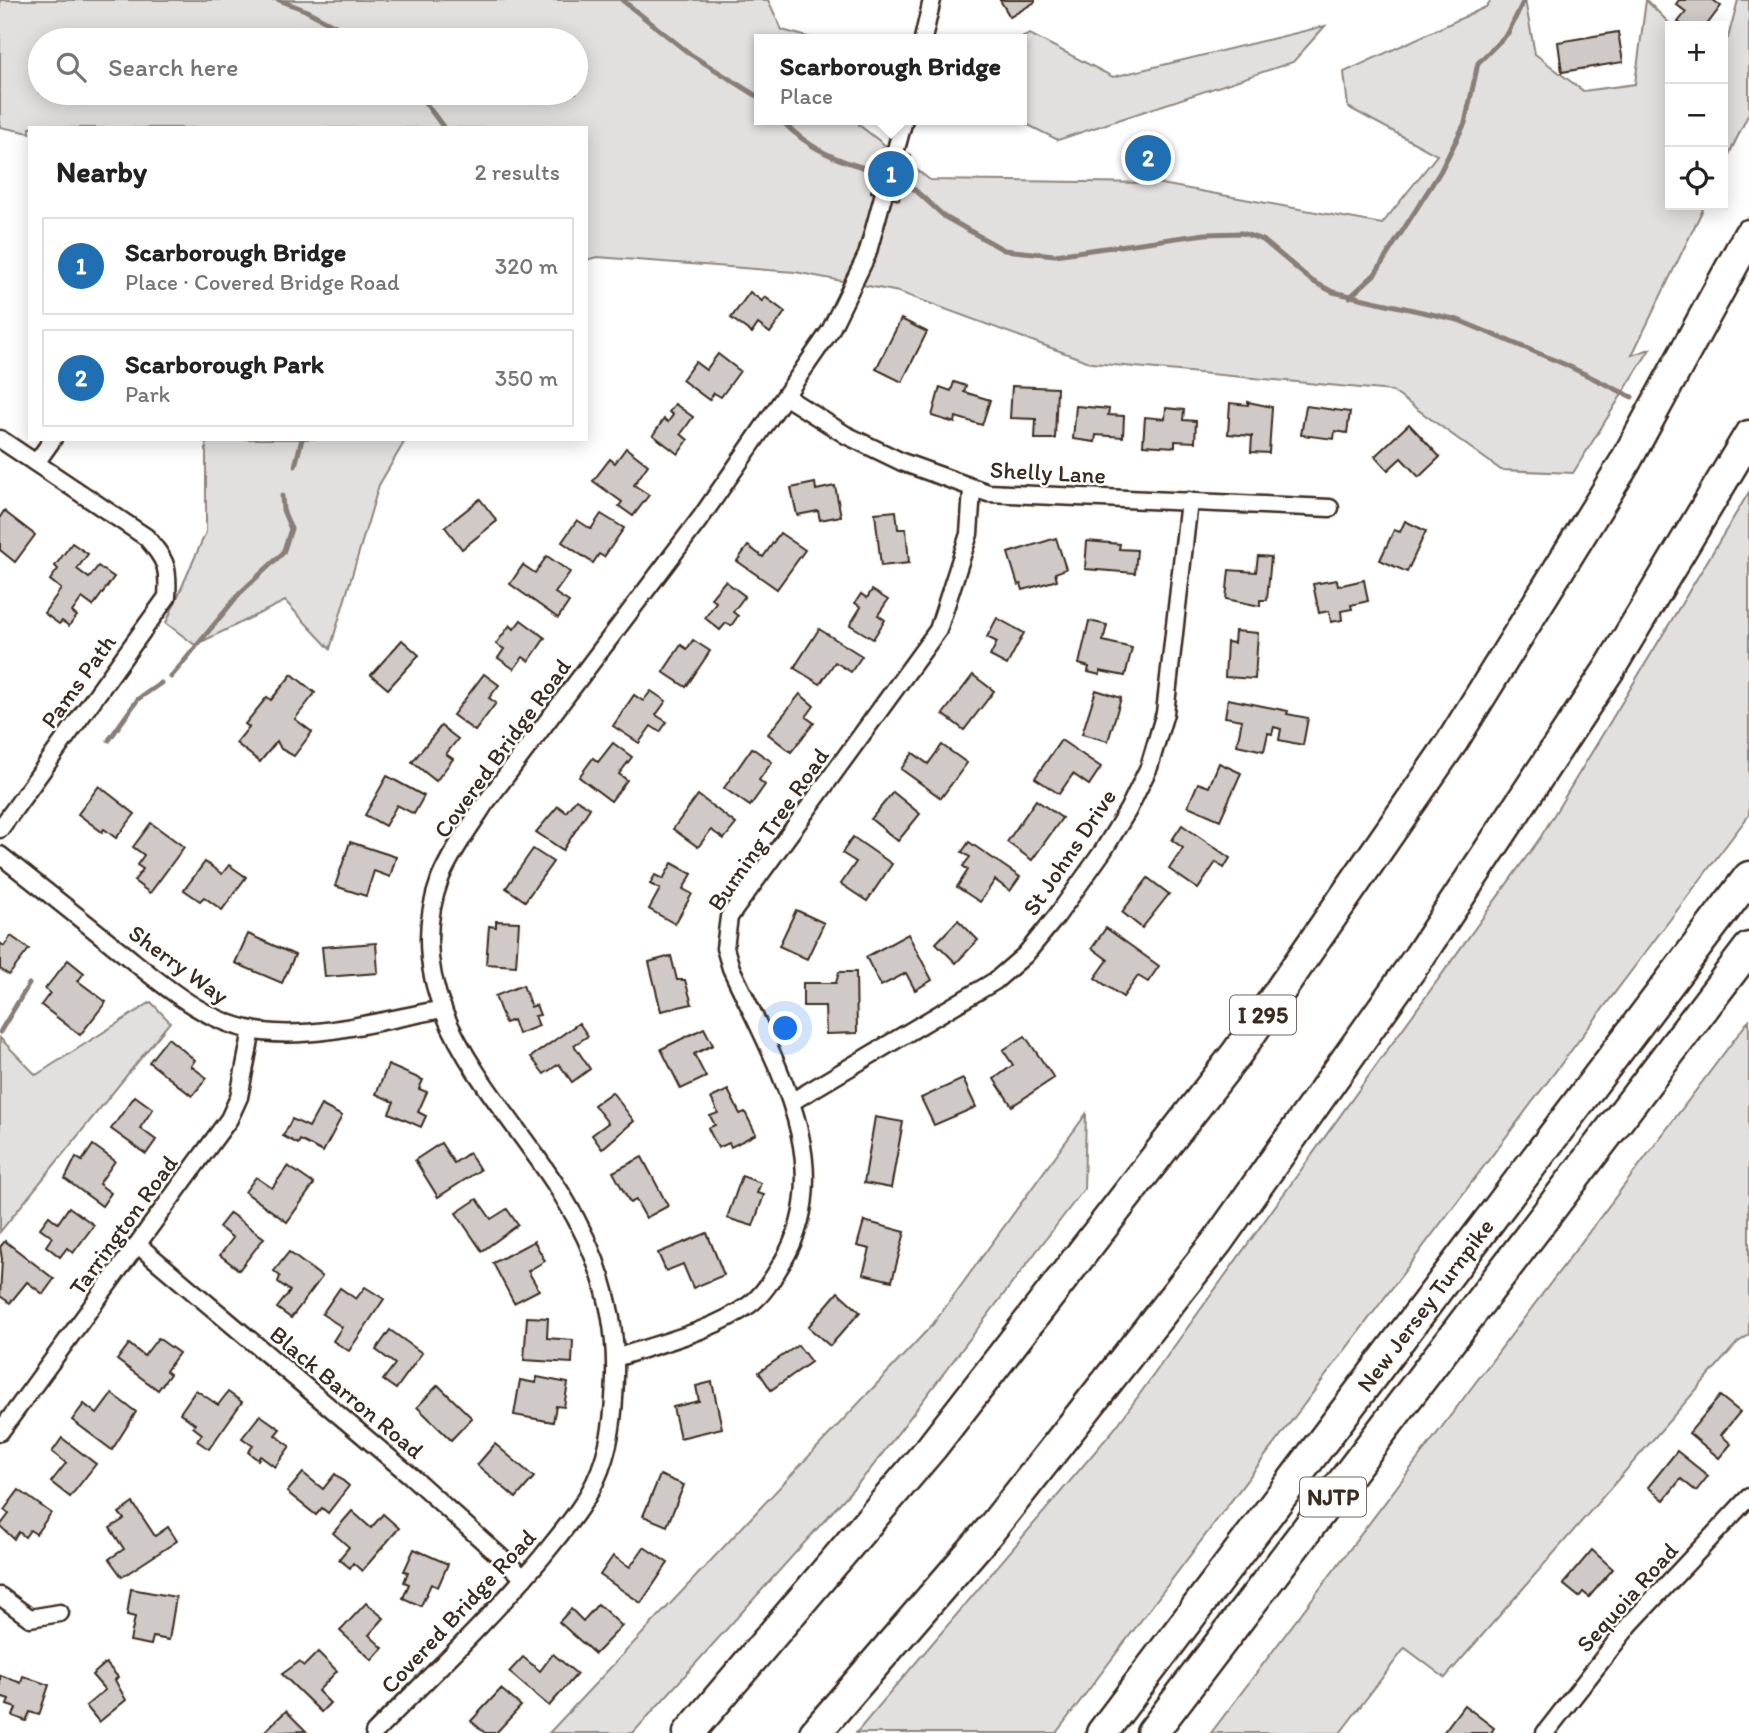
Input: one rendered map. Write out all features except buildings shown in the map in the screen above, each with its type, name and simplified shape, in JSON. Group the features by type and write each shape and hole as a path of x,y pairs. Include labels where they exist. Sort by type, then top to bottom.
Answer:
{"highway":[{"name":"I 295","path":"689,1733 932,1447 1237,1053 1452,742 1624,464 1749,235"},
{"path":"815,1733 992,1528 1217,1242 1419,957 1595,692 1749,436"},
{"name":"New Jersey Turnpike","path":"1102,1733 1749,877"},
{"name":"New Jersey Turnpike","path":"1152,1733 1749,948"}],"street":[{"path":"924,34 932,0"},
{"name":"Covered Bridge Road","path":"374,1733 524,1578 569,1523 595,1483 607,1452 614,1415 616,1358 608,1295 597,1261 564,1197 479,1080 457,1043 443,1009 430,945 440,881 453,853 484,805 702,516 830,331 867,255 903,125"},
{"name":"Shelly Lane","path":"786,397 902,463 972,490 988,493 1331,508"},
{"path":"0,439 36,463 52,441"},
{"name":"Pams Path","path":"0,829 167,597 168,570 160,554 146,537 36,463"},
{"name":"Burning Tree Road","path":"616,1358 713,1324 750,1304 768,1286 802,1223 804,1156 793,1101 731,968 725,948 729,916 938,630 969,534 972,490"},
{"name":"St Johns Drive","path":"793,1101 995,981 1025,955 1103,851 1128,810 1149,767 1165,713 1189,501"},
{"name":"Sherry Way","path":"0,855 202,1012 229,1026 252,1030 305,1032 443,1009"},
{"name":"Tarrington Road","path":"0,1432 229,1119 239,1097 252,1030"},
{"name":"Black Barron Road","path":"138,1244 411,1476 524,1578"},
{"name":"Sequoia Road","path":"1545,1733 1630,1624 1749,1497"},
{"path":"0,1595 30,1618 60,1613"}],"shaded area":[{"path":"0,0 768,0 782,30 797,34 754,34 754,125 859,125 930,180 1156,183 1382,224 1437,155 1348,107 1344,72 1486,7 1491,0 1525,0 1535,54 1583,91 1635,84 1646,0 1667,21 1665,210 1703,210 1632,355 1650,349 1573,473 1501,470 1392,391 1092,363 899,292 795,272 597,257 588,259 588,126 28,126 28,133 0,127"},
{"path":"1738,0 1749,0 1749,113 1728,157 1728,84 1728,38"},
{"path":"1325,26 1293,62 1058,140 1027,124 1027,35 1030,34 1113,77"},
{"path":"206,441 405,441 379,485 330,649 285,601 195,645 166,623 206,532"},
{"path":"1749,492 1749,815 1056,1733 856,1733 1116,1427 1540,838"},
{"path":"151,1002 170,1022 0,1232 0,1038 36,1075"},
{"path":"1749,1020 1749,1335 1737,1343 1445,1678 1405,1648 1340,1733 1211,1733"},
{"path":"1086,1114 1084,1189 869,1471 633,1733 549,1733 933,1324"}],"waterway":[{"path":"279,0 339,28"},
{"path":"622,0 690,54 754,94"},
{"path":"1350,297 1375,274 1440,172 1465,123 1478,63 1508,33 1524,0"},
{"path":"427,105 443,126"},
{"path":"786,125 824,153 876,171"},
{"path":"904,180 945,217 1004,250 1055,255 1205,234 1242,233 1263,240 1312,281 1333,292 1458,320 1564,364 1632,397"},
{"path":"295,466 301,441"},
{"path":"171,677 240,593 283,553 291,529 283,510 282,496"},
{"path":"109,740 138,699 161,683"},
{"path":"0,1032 29,984"}],"place":[{"name":"Scarborough Park","path":"1148,158"},
{"name":"Scarborough Bridge","path":"891,174"}]}
